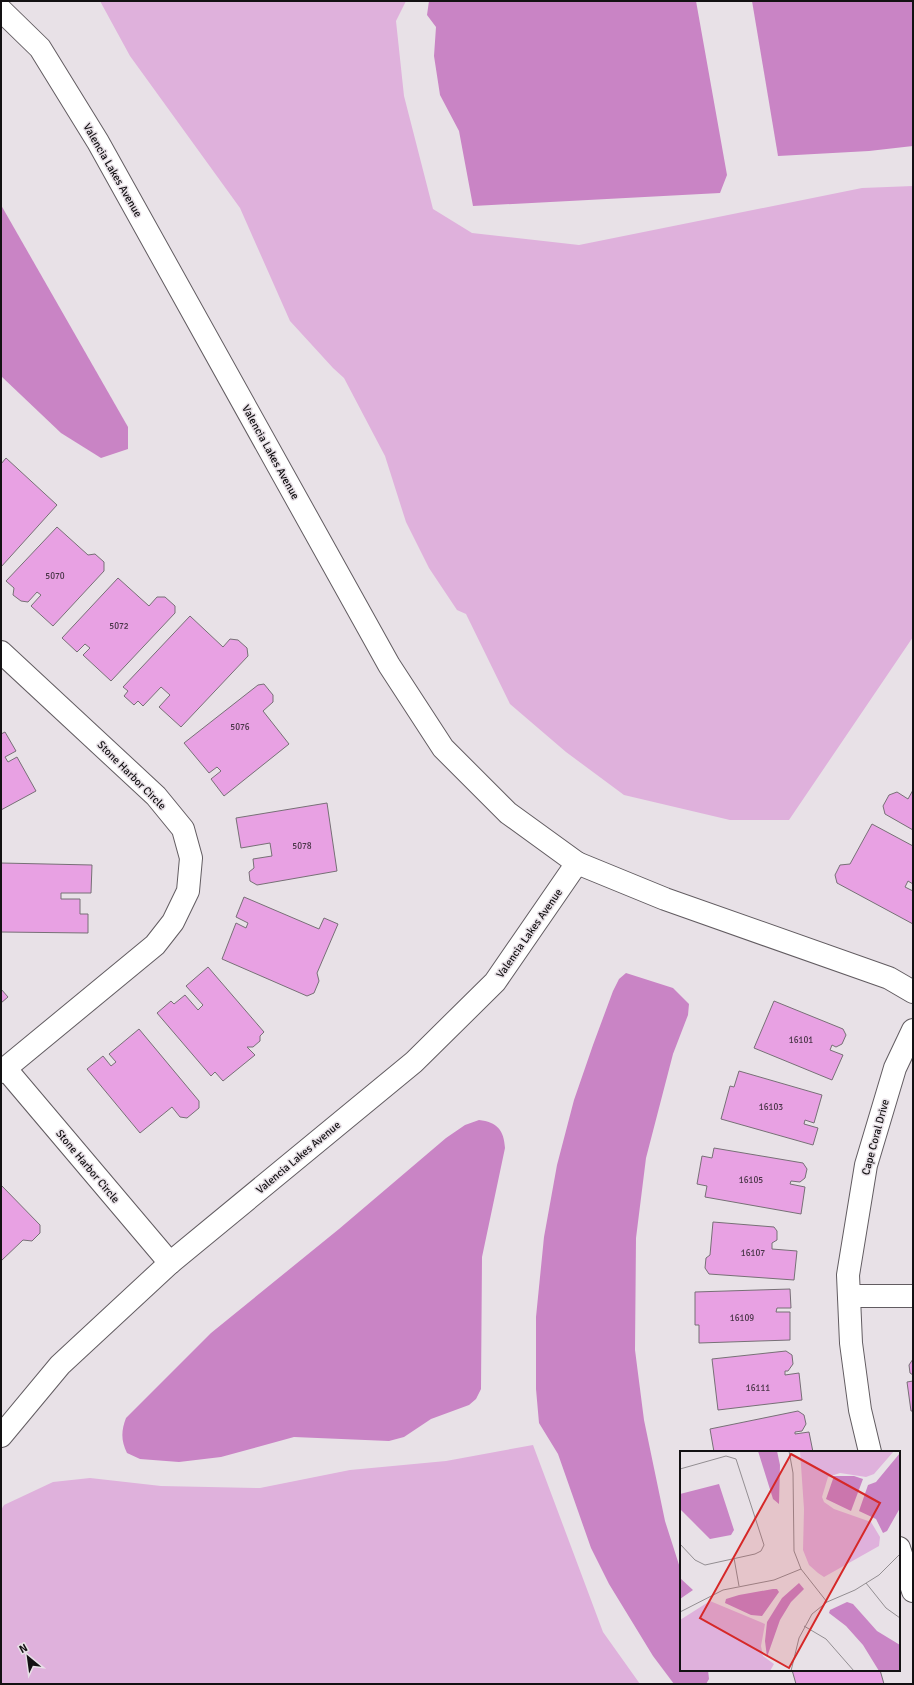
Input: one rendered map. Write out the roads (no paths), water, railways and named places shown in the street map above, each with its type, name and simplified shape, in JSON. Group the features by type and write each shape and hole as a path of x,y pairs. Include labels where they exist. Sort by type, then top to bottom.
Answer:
{"street":[{"name":"Valencia Lakes Avenue","path":"1,10 40,48 98,142 389,665 443,748 508,813 577,863 665,899 888,978 913,992"},
{"name":"Stone Harbor Circle","path":"1,652 156,796 183,830 191,858 188,891 173,922 156,945 3,1070 170,1263"},
{"name":"Valencia Lakes Avenue","path":"1,1436 60,1365 170,1263 414,1062 495,982 577,863"},
{"name":"Cape Coral Drive","path":"870,1451 860,1410 851,1343 848,1275 866,1164 895,1068 913,1030"},
{"path":"849,1296 913,1296"},
{"path":"900,1551 913,1592"}]}
